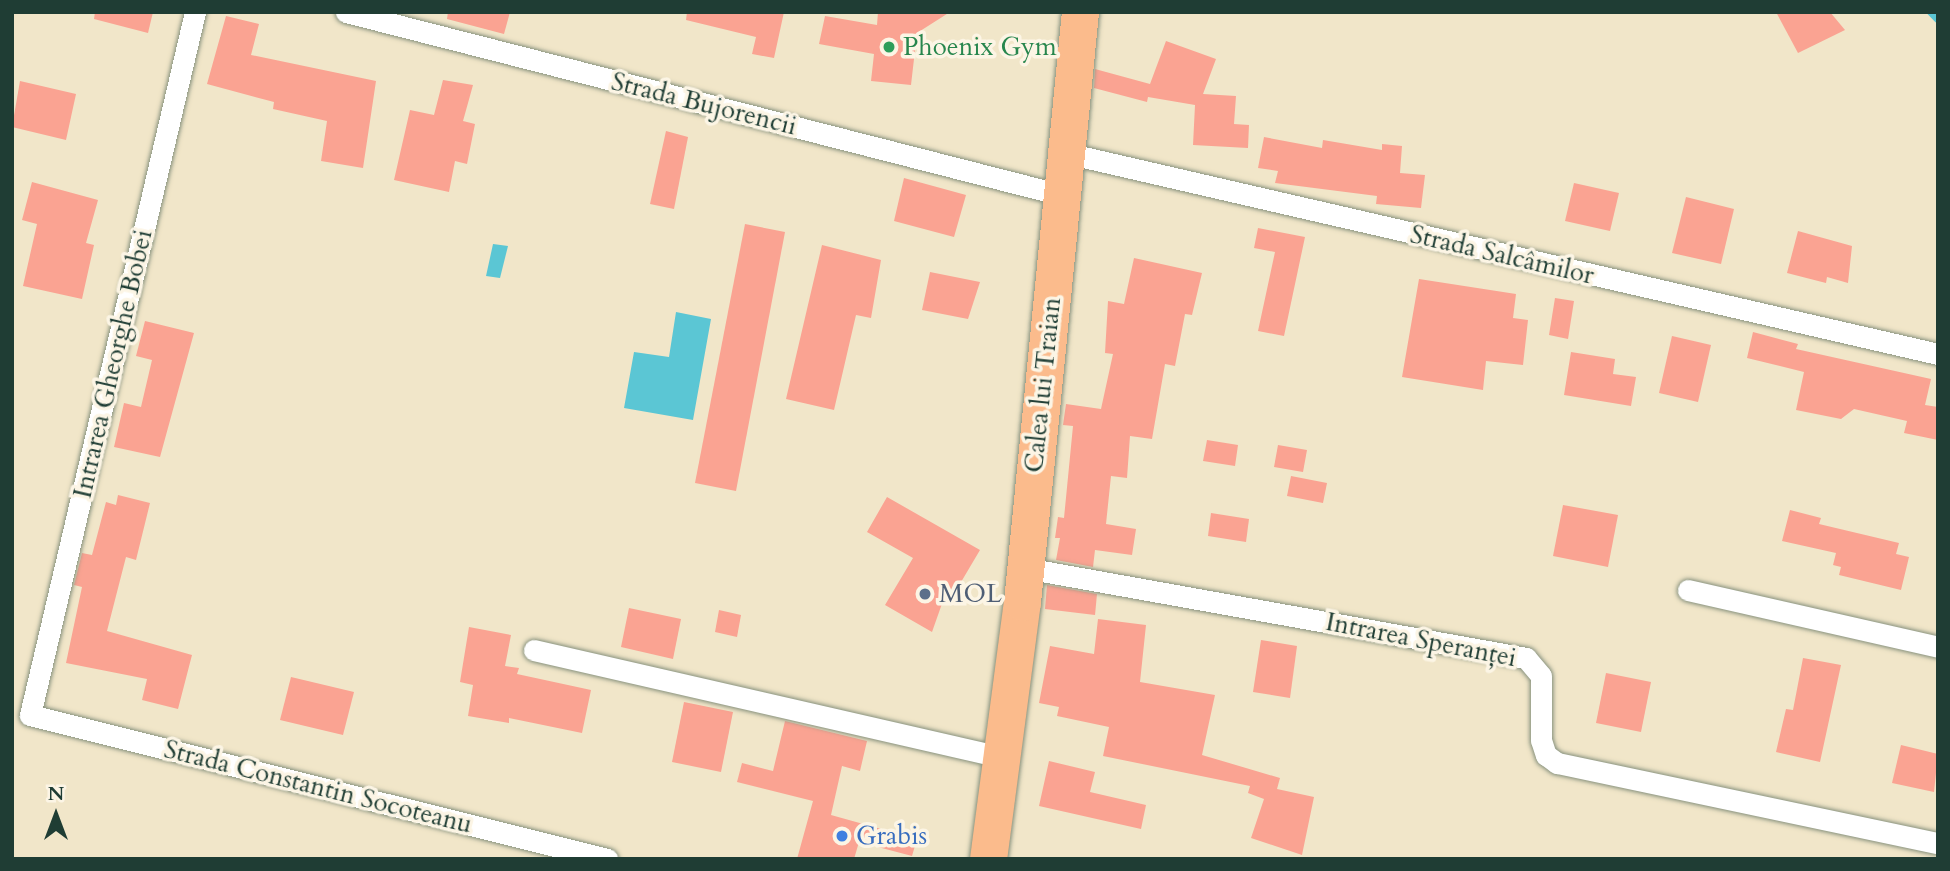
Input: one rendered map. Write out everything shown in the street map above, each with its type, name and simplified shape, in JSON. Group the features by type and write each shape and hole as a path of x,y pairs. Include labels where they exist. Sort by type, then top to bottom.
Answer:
{"highway":[{"name":"Calea lui Traian","path":"988,859 1004,758 1025,568 1080,12"}],"street":[{"name":"Intrarea Gheorghe Bobei","path":"30,715 195,12"},
{"name":"Strada Bujorencii","path":"346,12 1062,195"},
{"name":"Strada Salcâmilor","path":"1066,153 1938,354"},
{"name":"Intrarea Speranței","path":"1025,568 1526,659 1541,676 1541,740 1546,755 1557,763 1938,843"},
{"path":"1688,590 1938,647"},
{"path":"534,650 1004,758"},
{"name":"Strada Constantin Socoteanu","path":"30,715 607,859"}],"water":[{"path":"493,244 508,246 500,278 486,276"},
{"path":"676,312 711,319 693,420 624,408 634,352 669,357"}],"building":[{"path":"95,12 153,12 148,33 94,19"},
{"path":"448,12 510,12 504,34 447,19"},
{"path":"687,12 784,12 774,58 752,54 756,37 686,20"},
{"path":"878,12 950,12 917,33 911,85 871,81 874,54 819,44 825,16 877,25"},
{"path":"1776,12 1830,12 1845,30 1798,53"},
{"path":"226,16 259,24 251,55 376,81 363,168 321,161 327,121 273,109 274,102 207,84"},
{"path":"1166,41 1216,59 1203,94 1236,96 1234,124 1249,125 1248,148 1193,145 1195,105 1148,97 1147,102 1094,88 1095,69 1150,84"},
{"path":"443,80 473,85 463,121 475,124 467,164 455,161 449,192 394,180 410,110 434,115"},
{"path":"20,81 76,94 66,140 12,127"},
{"path":"666,131 688,137 674,209 650,204"},
{"path":"1264,137 1322,148 1323,140 1382,150 1382,144 1402,146 1400,173 1425,175 1421,208 1376,204 1377,196 1275,183 1278,171 1258,168"},
{"path":"904,178 966,195 954,237 894,221"},
{"path":"32,182 98,200 86,243 94,245 82,299 23,286 37,224 22,220"},
{"path":"1574,183 1619,193 1610,231 1565,221"},
{"path":"1686,197 1734,209 1721,264 1672,253"},
{"path":"745,224 785,232 736,491 695,483"},
{"path":"1258,228 1305,237 1284,336 1258,331 1275,252 1254,248"},
{"path":"1798,231 1852,246 1848,283 1827,277 1826,283 1787,273"},
{"path":"822,245 881,260 871,318 856,315 834,410 786,399"},
{"path":"1134,258 1202,273 1192,315 1185,314 1175,366 1165,364 1152,439 1130,436 1127,478 1111,476 1106,524 1136,529 1132,555 1095,550 1093,567 1056,560 1060,538 1055,538 1058,517 1064,518 1073,426 1063,425 1066,404 1101,409 1113,354 1105,353 1108,301 1124,304"},
{"path":"930,272 980,282 968,319 922,310"},
{"path":"1419,279 1516,294 1513,318 1528,320 1523,365 1486,361 1483,390 1402,377"},
{"path":"1555,298 1574,301 1568,339 1549,335"},
{"path":"145,321 194,333 160,457 114,447 124,403 141,407 152,360 136,356"},
{"path":"1753,332 1798,344 1796,349 1931,379 1925,405 1938,407 1938,440 1904,433 1907,421 1854,409 1841,419 1796,410 1804,372 1747,358"},
{"path":"1672,336 1711,345 1698,402 1659,393"},
{"path":"1571,352 1615,359 1613,374 1636,377 1631,406 1564,395"},
{"path":"1207,440 1238,445 1235,466 1203,461"},
{"path":"1278,445 1307,450 1303,472 1274,467"},
{"path":"1291,476 1327,483 1323,503 1287,496"},
{"path":"118,495 150,503 136,560 126,557 107,631 192,655 178,709 142,700 147,679 66,663 82,587 74,585 82,553 92,555 106,502 116,505"},
{"path":"887,497 980,550 951,599 944,598 932,632 885,605 913,558 867,532"},
{"path":"1563,505 1618,515 1608,567 1553,556"},
{"path":"1790,510 1821,518 1819,524 1899,543 1896,554 1909,557 1901,590 1839,575 1841,567 1833,565 1836,553 1782,541"},
{"path":"1211,513 1249,519 1246,542 1208,536"},
{"path":"1047,585 1097,594 1095,615 1045,609"},
{"path":"629,608 681,619 673,659 621,647"},
{"path":"719,610 741,615 737,637 715,632"},
{"path":"1098,619 1146,625 1140,682 1215,695 1202,755 1280,778 1277,789 1314,797 1302,855 1251,838 1264,799 1248,793 1250,786 1103,756 1109,727 1057,716 1059,707 1039,703 1050,646 1094,654"},
{"path":"469,627 511,635 505,666 519,668 517,674 591,690 582,733 509,718 509,723 468,716 473,685 460,682"},
{"path":"1261,640 1297,646 1290,698 1253,692"},
{"path":"1803,658 1841,665 1820,762 1776,752 1786,709 1793,710"},
{"path":"1606,673 1651,682 1641,732 1596,723"},
{"path":"291,677 354,692 343,735 280,720"},
{"path":"684,702 733,712 721,772 672,762"},
{"path":"785,721 867,741 860,771 842,766 831,815 917,839 912,856 859,842 854,859 797,859 813,801 737,782 742,763 773,771"},
{"path":"1901,745 1938,754 1934,792 1892,783"},
{"path":"1049,761 1095,772 1090,792 1146,805 1141,829 1039,806"}],"waterway":[{"path":"1931,12 1938,19"}],"place":[{"name":"Phoenix Gym","path":"889,47"},
{"name":"MOL","path":"925,594"},
{"name":"Grabis","path":"842,836"}]}
